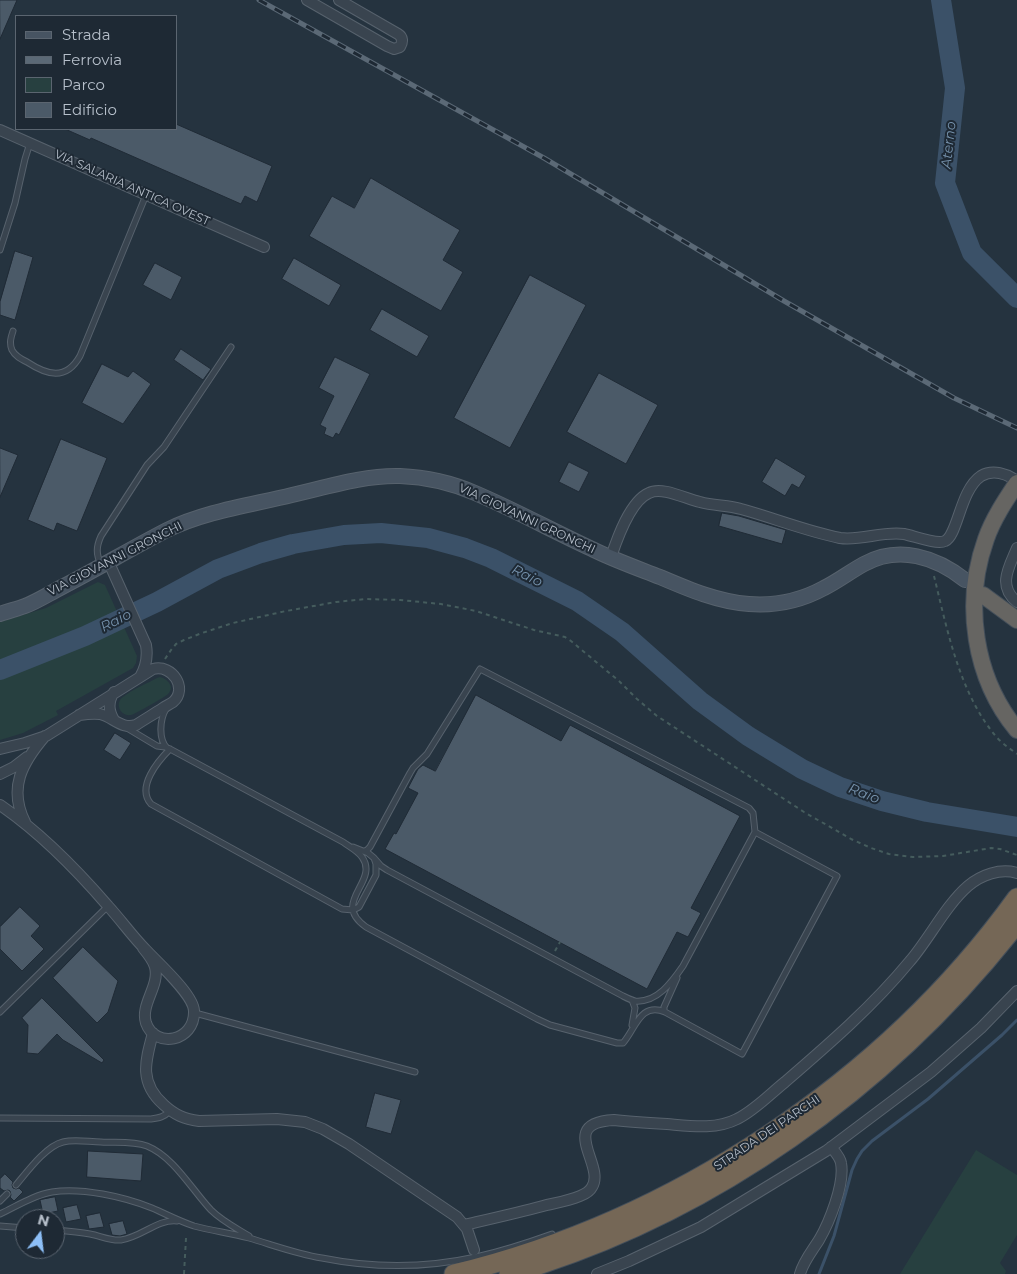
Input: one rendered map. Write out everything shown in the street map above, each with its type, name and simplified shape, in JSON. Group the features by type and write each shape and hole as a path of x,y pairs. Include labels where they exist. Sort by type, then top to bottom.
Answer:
{"highway":[{"path":"1017,482 1003,504 989,532 981,554 975,585 974,619 978,646 987,678 1003,710 1017,730"},
{"path":"983,595 1017,620"},
{"name":"STRADA DEI PARCHI","path":"509,1274 618,1234 664,1213 751,1164 792,1137 839,1103 871,1076 902,1049 959,992 987,960 1015,910"},
{"name":"STRADA DEI PARCHI","path":"454,1274 505,1260 601,1225 712,1170 746,1150 788,1122 846,1078 908,1023 990,934 1015,910"}],"main road":[{"name":"VIA GIOVANNI GRONCHI","path":"0,614 26,606 169,529 209,515 369,478 401,476 429,479 474,492 611,557 673,582 732,602 754,605 776,603 808,595 831,584 864,564 883,557 902,554 930,559 950,568 965,580"}],"street":[{"path":"307,0 394,49 400,46 402,41 400,35 339,0"},
{"name":"VIA SALARIA ANTICA OVEST","path":"0,130 264,247"},
{"path":"611,557 619,534 631,512 643,496 653,491 663,491 702,503 740,508 840,538 854,539 876,535 899,534 941,542 950,536 967,494 978,478 992,472 1006,475 1017,482"},
{"path":"1017,548 1007,573 1006,588 1017,602"},
{"path":"79,715 99,714 131,726 136,725 173,702 178,694 178,682 174,675 163,667 146,645 118,584 106,564"},
{"path":"140,677 147,660 146,645"},
{"path":"0,774 22,761 46,736 153,669 163,667"},
{"path":"114,692 109,704 110,712 118,722"},
{"path":"0,749 46,736"},
{"path":"0,754 25,742"},
{"path":"26,825 20,809 17,789 18,779 31,752"},
{"path":"0,805 51,846 77,872 189,996 194,1007 192,1024 190,1029 178,1038 163,1038 153,1033 146,1024 145,1014 156,973 144,948"},
{"path":"464,1225 562,1201 588,1192 592,1188 595,1174 585,1144 585,1138 594,1123 614,1120 701,1127 721,1125 737,1120 820,1052 871,1005 911,960 952,904 967,887 978,879 990,874 1003,872 1017,873"},
{"path":"597,1274 701,1227 831,1147 931,1072 981,1028 1017,991"},
{"path":"153,1033 146,1066 147,1082 153,1095 178,1116 199,1121 277,1119 305,1122 323,1129 349,1144 457,1217 464,1225 474,1250"},
{"path":"800,1274 830,1217 842,1177 839,1158 831,1147"}],"lane":[{"path":"0,250 30,143"},
{"path":"13,331 10,345 15,354 40,370 58,374 71,368 76,363 146,194"},
{"path":"106,564 97,552 100,539 147,465 164,447 231,347"},
{"path":"364,851 370,847 413,768 427,754 480,669 749,808 753,813 755,832 683,966 664,1007 665,1012"},
{"path":"170,749 163,742 161,726 164,713 173,702"},
{"path":"118,722 156,745 161,751 160,759"},
{"path":"156,745 170,749 344,842 371,854 387,870 631,1000 641,1000 657,995 675,978 683,966"},
{"path":"170,749 160,759 145,788 150,804 342,908 366,927 512,1006 550,1025 617,1043 623,1043 640,1017 648,1011 656,1010 665,1012 742,1054 837,876 755,832"},
{"path":"344,842 363,858 367,869 353,902 356,918"},
{"path":"342,908 353,910 359,907 372,883 376,870 374,858"},
{"path":"0,1012 108,906"},
{"path":"630,1033 635,1008 631,1000"},
{"path":"194,1013 415,1072"},
{"path":"0,1118 151,1119 161,1118 170,1110"},
{"path":"16,1185 48,1151 63,1142 142,1145 164,1157 215,1214 260,1242"},
{"path":"0,1214 42,1195 52,1192 76,1191 122,1198 151,1207 187,1223"},
{"path":"0,1201 7,1194"},
{"path":"645,1228 700,1194"},
{"path":"594,1220 638,1208"},
{"path":"65,1231 86,1233 114,1240 129,1238 165,1221 172,1220 299,1253 335,1260 379,1264 415,1264 481,1256 559,1232"},
{"path":"0,1226 15,1227"}],"path":[{"path":"930,559 945,623 963,682 993,733 1017,754"},
{"path":"163,667 170,650 176,644 202,633 233,623 336,602 366,599 400,600 441,604 476,611 571,640 657,716 804,812 851,840 889,854 913,857 943,856 991,848 1017,855"},
{"path":"184,1274 186,1238"}],"green space":[{"path":"98,582 105,585 137,656 133,668 56,711 58,715 23,733 0,740 0,622 46,608"},
{"path":"160,677 171,686 168,694 131,715 122,712 119,704 122,698 135,689"},
{"path":"976,1150 1017,1175 1017,1235 1000,1263 1006,1271 1005,1274 900,1274"}],"building":[{"path":"0,0 17,0 0,39"},
{"path":"178,125 272,166 257,202 245,196 241,204 91,138 90,140 67,130 178,130"},
{"path":"371,178 460,230 443,260 463,272 441,311 309,236 332,196 354,208"},
{"path":"15,251 33,257 15,320 0,315 0,302"},
{"path":"294,258 341,285 329,306 282,279"},
{"path":"155,263 182,277 171,300 143,285"},
{"path":"530,275 586,305 510,448 454,418"},
{"path":"382,309 429,336 417,357 370,330"},
{"path":"181,349 211,369 203,380 174,360"},
{"path":"335,357 370,374 339,435 336,433 333,438 324,434 326,428 320,425 334,396 319,388"},
{"path":"102,364 128,377 133,371 151,384 123,424 82,403"},
{"path":"599,373 658,405 626,464 567,432"},
{"path":"61,439 107,458 77,531 57,523 54,531 28,520"},
{"path":"0,448 18,455 0,497"},
{"path":"776,458 806,476 799,488 792,484 785,496 762,482"},
{"path":"569,462 589,472 579,492 559,482"},
{"path":"722,513 786,530 782,544 719,526"},
{"path":"476,695 561,741 570,725 740,816 691,908 701,913 688,937 677,932 647,989 385,849 394,833 396,834 418,793 408,788 418,769 423,765 435,771"},
{"path":"115,733 131,743 120,760 104,750"},
{"path":"20,907 40,926 31,936 44,949 22,971 0,949 0,927"},
{"path":"83,947 118,981 108,1012 97,1023 53,978"},
{"path":"42,998 104,1060 102,1063 63,1040 57,1034 38,1054 27,1053 28,1025 22,1018"},
{"path":"375,1093 401,1100 391,1134 366,1127"},
{"path":"88,1151 143,1154 141,1181 87,1177"},
{"path":"5,1174 13,1182 13,1188 19,1188 23,1192 14,1201 10,1197 10,1191 4,1191 0,1188 0,1179"},
{"path":"55,1197 58,1209 42,1209 40,1200"},
{"path":"77,1205 81,1219 66,1222 65,1209 63,1208"},
{"path":"100,1213 104,1227 89,1229 86,1216"},
{"path":"123,1221 127,1234 120,1236 112,1235 109,1224"}],"waterway":[{"name":"Aterno","path":"941,0 955,88 945,183 972,253 1017,298"},
{"name":"Raio","path":"0,670 85,636 157,602 218,569 261,553 293,544 344,535 381,533 428,538 465,548 491,558 577,601 622,632 700,701 748,736 802,769 840,787 882,801 927,812 1017,827"},
{"path":"819,1274 834,1236 852,1170 862,1151 872,1141 928,1099 1017,1020"}],"railway":[{"path":"259,0 544,158 784,301 954,398 1017,428"}]}
